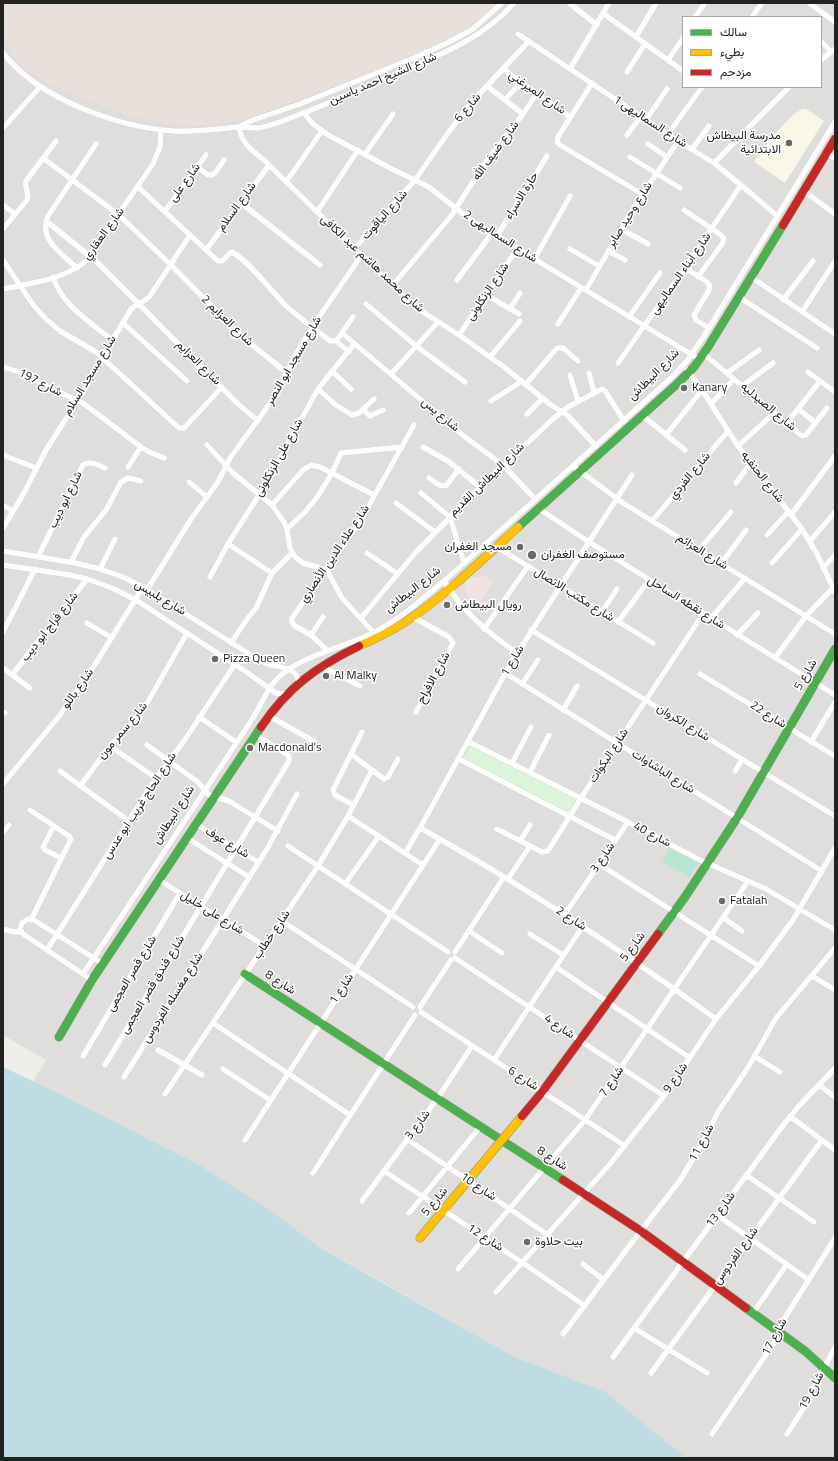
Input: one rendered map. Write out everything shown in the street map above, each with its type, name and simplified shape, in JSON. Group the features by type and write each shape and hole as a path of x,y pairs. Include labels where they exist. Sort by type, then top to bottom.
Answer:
{"street":[{"name":"شارع الشيخ احمد ياسين","path":"239,127 253,120 300,104 419,56 449,42 473,29 502,3"},
{"name":"شارع الشيخ احمد ياسين","path":"3,53 22,73 40,87 91,112 139,126 161,130 196,131 239,127 259,128 304,113 454,49 489,26 514,3"},
{"path":"569,3 597,25"},
{"path":"570,69 604,14 609,3"},
{"path":"636,37 656,3"},
{"path":"696,16 705,3"},
{"path":"753,16 762,3"},
{"path":"809,3 835,22"},
{"path":"604,14 682,70"},
{"name":"شارع السماليهى 1","path":"518,34 643,118 714,163 741,184 777,216"},
{"path":"668,60 682,39"},
{"name":"شارع 6","path":"416,180 459,119 487,86 529,41"},
{"path":"822,43 833,51 822,59"},
{"path":"627,72 645,44"},
{"name":"شارع الميرغني","path":"503,69 570,117"},
{"path":"505,100 521,82"},
{"path":"592,83 570,117 557,142 642,194"},
{"path":"487,86 523,114"},
{"path":"3,128 40,87"},
{"path":"668,134 701,88"},
{"path":"714,163 787,88"},
{"path":"627,135 667,89"},
{"name":"شارع ضيف الله","path":"392,286 457,209 489,158 523,114 537,93"},
{"name":"شارع السماليهى 2","path":"304,113 322,131 436,191 472,221 534,260 692,354 702,356"},
{"path":"366,154 393,114"},
{"name":"شارع البيطاش","path":"83,974 278,678 289,669 303,661 376,635 404,614 444,581 671,378 692,354 709,328 835,122"},
{"path":"692,149 709,126"},
{"name":"شارع محمد هاشم عبد الكافى","path":"239,127 245,144 269,165 414,306 459,335 562,411 575,422 596,446"},
{"name":"شارع العقاري","path":"3,289 62,275 78,268 91,256 156,159 160,147 161,130"},
{"path":"286,182 322,131"},
{"name":"شارع البيطاش","path":"59,1037 92,980 214,796 269,716 287,694 321,666 376,635 414,617 449,589 495,546 678,384 702,356 835,139"},
{"name":"شارع وحيد صابر","path":"558,324 584,289 642,194 678,141"},
{"path":"3,229 28,198 25,186 26,181 56,142"},
{"path":"78,268 51,243 45,231 46,221 96,144"},
{"path":"648,144 667,157"},
{"path":"317,212 358,150"},
{"path":"826,153 835,158"},
{"name":"شارع على","path":"165,211 206,154"},
{"name":"حارة الاسراء","path":"457,280 494,235 547,156"},
{"path":"630,157 680,188"},
{"name":"شارع العزايم 2","path":"44,158 119,215 246,341 287,373"},
{"path":"197,167 208,175 212,175 216,172 224,160"},
{"name":"شارع السلام","path":"206,250 269,165"},
{"name":"شارع الياقوت","path":"354,249 416,180"},
{"name":"شارع أبناء السماليهى","path":"618,363 712,229 741,184"},
{"path":"138,187 219,262 222,261 230,252 233,252 283,303 330,341 336,341 349,352"},
{"path":"804,191 835,214"},
{"path":"534,260 570,196"},
{"path":"241,203 320,265"},
{"path":"3,205 15,214"},
{"path":"684,210 722,236 723,241 698,276"},
{"name":"شارع العزايم","path":"46,221 91,256 237,403 258,421"},
{"path":"621,229 648,244"},
{"name":"شارع مسجد السلام","path":"3,528 36,468 122,323 131,309 150,296 190,235"},
{"name":"شارع الزنكلونى","path":"459,335 517,249"},
{"path":"570,249 599,266"},
{"path":"608,251 625,260"},
{"name":"شارع مسجد ابو النصر","path":"226,465 276,395 295,356 312,327 361,256"},
{"path":"3,260 34,306 46,319 60,330 93,350 179,428 184,428 222,387"},
{"path":"783,300 813,261"},
{"path":"802,312 835,261"},
{"path":"747,266 753,274 783,300 835,334"},
{"path":"685,268 708,283 710,288 694,313 694,317 709,328"},
{"path":"629,317 660,273"},
{"path":"53,277 61,295 67,302 112,340"},
{"path":"510,309 520,292"},
{"path":"486,295 520,314"},
{"path":"739,297 817,348"},
{"path":"366,304 416,346 465,382"},
{"path":"336,341 353,317"},
{"path":"490,357 520,321"},
{"path":"391,374 438,322"},
{"path":"122,323 187,381"},
{"name":"شارع يس","path":"342,333 465,437 502,465 535,499"},
{"name":"شارع على الزنكلونى","path":"210,577 228,544 260,494 318,389 354,344"},
{"path":"491,401 524,383 557,348 563,348 578,361"},
{"path":"727,373 759,350"},
{"name":"شارع الصيدليه","path":"702,356 727,373 803,436 806,435 827,408"},
{"path":"742,386 773,363"},
{"name":"شارع الحنفيه","path":"683,365 702,390 738,446 802,529 810,541 834,590"},
{"name":"شارع 197","path":"3,367 22,372 62,394 77,400 141,447 164,458"},
{"path":"332,371 351,389"},
{"path":"808,372 835,392"},
{"path":"589,373 594,392 600,389 603,390 624,421"},
{"path":"570,375 578,401"},
{"path":"711,404 734,379"},
{"path":"787,423 820,381"},
{"path":"318,389 349,414 356,415 374,399"},
{"path":"666,435 702,390"},
{"name":"شارع البيطاش القديم","path":"361,618 435,532 480,486 546,424 562,411 594,392"},
{"path":"526,414 543,398"},
{"path":"363,409 370,416 383,410"},
{"path":"798,409 816,423"},
{"path":"738,446 774,413"},
{"path":"643,416 685,450"},
{"name":"شارع علاء الدين الأنصاري","path":"328,651 311,635 295,626 292,622 292,618 359,523 414,425"},
{"name":"شارع الفردي","path":"652,521 728,431"},
{"path":"208,445 237,477 272,505 287,529 292,552 295,557 303,563 326,570 342,598 376,635"},
{"path":"128,467 141,447"},
{"path":"287,529 314,502 332,473 342,452 402,447"},
{"path":"423,447 440,455 480,486"},
{"path":"3,455 36,468"},
{"path":"767,536 790,513 835,456"},
{"name":"شارع ابو ديب","path":"38,557 83,465 86,463 91,463 105,468"},
{"path":"736,483 751,463"},
{"name":"شارع باللو","path":"3,784 52,726 191,519 218,482 226,465"},
{"path":"272,505 307,467 316,465 374,495"},
{"name":"شارع العزائم","path":"573,466 617,499 835,634"},
{"path":"429,478 439,485 446,486 459,469"},
{"name":"شارع 1","path":"405,853 469,742 517,653 632,476"},
{"path":"71,562 87,532 106,510 121,482 128,478 141,481"},
{"path":"189,482 207,497"},
{"path":"421,493 450,517 464,563"},
{"path":"396,503 435,532"},
{"path":"3,505 13,511"},
{"name":"شارع نقطه الساحل","path":"538,508 649,580 835,695"},
{"path":"699,550 731,512"},
{"path":"810,541 835,512"},
{"path":"772,563 802,529"},
{"path":"722,564 746,530"},
{"path":"100,569 116,539"},
{"path":"228,544 272,573"},
{"name":"شارع مكتب الاتصال","path":"495,546 653,643"},
{"name":"شارع بلبيس","path":"3,552 71,562 100,569 123,577 145,588 260,660 289,669"},
{"path":"231,643 256,608 272,573 292,552"},
{"path":"367,553 398,574"},
{"path":"824,568 835,555"},
{"name":"شارع بلبيس","path":"3,565 36,569 88,579 112,588 136,600 279,694 287,694"},
{"path":"484,629 528,566"},
{"path":"3,632 36,569"},
{"path":"711,618 745,578"},
{"name":"شارع فراج ابو ديب","path":"12,675 88,579"},
{"path":"618,622 649,580"},
{"path":"444,581 449,589 484,629 517,653"},
{"path":"602,612 617,589"},
{"path":"774,658 806,616 834,590"},
{"path":"737,635 758,613"},
{"name":"شارع البكوات","path":"497,829 542,852 548,851 581,798 703,614"},
{"path":"311,635 323,617"},
{"name":"شارع الافراح","path":"414,617 449,637 453,643 416,712"},
{"path":"86,623 112,638"},
{"name":"شارع الكروان","path":"531,630 835,816"},
{"name":"شارع سمر مون","path":"80,786 110,746 145,707 187,633"},
{"name":"شارع 5","path":"420,1238 542,1092 708,864 737,818 835,649"},
{"path":"522,684 538,660"},
{"name":"شارع الحاج غريب ابو عدس","path":"47,950 156,778 234,664"},
{"path":"321,666 360,686"},
{"path":"3,668 30,688"},
{"path":"289,669 295,673 299,683"},
{"name":"شارع الباشاوات","path":"505,673 822,871"},
{"name":"شارع 22","path":"700,674 835,756"},
{"path":"563,710 577,686"},
{"path":"811,742 835,702"},
{"path":"269,716 315,742"},
{"path":"199,717 236,742"},
{"path":"512,763 531,727"},
{"path":"353,805 336,795 333,790 362,732"},
{"name":"شارع فندق قصر العجمى","path":"105,1065 226,863 290,760 289,756 256,735"},
{"path":"530,772 549,735"},
{"name":"شارع 40","path":"469,742 708,864 766,889 835,930"},
{"path":"147,745 198,782 208,795 229,801 278,831"},
{"path":"110,746 156,778"},
{"path":"351,754 382,778 386,778 398,759"},
{"name":"شارع 40","path":"459,759 615,840"},
{"path":"735,771 742,760"},
{"name":"شارع خطاب","path":"165,1094 318,866 348,816 372,770"},
{"path":"60,771 129,821"},
{"name":"شارع مغسله الفردوس","path":"124,1077 278,831 297,794"},
{"path":"30,810 69,836 71,839 31,920"},
{"path":"348,816 423,865"},
{"name":"شارع 3","path":"565,914 628,822"},
{"name":"شارع عوف","path":"196,824 258,862"},
{"path":"3,832 9,825"},
{"path":"520,841 530,825"},
{"path":"54,826 43,847 61,858"},
{"name":"شارع 2","path":"420,828 565,914 637,962 716,1019"},
{"path":"345,884 379,836"},
{"path":"187,838 249,877"},
{"name":"شارع 1","path":"245,1140 440,839"},
{"path":"288,846 448,952 451,950 454,957"},
{"path":"313,1173 415,1015 418,1015 469,931 530,846"},
{"name":"شارع 9","path":"496,1292 524,1263 584,1194 625,1146 664,1096 716,1019 759,966 801,909 835,848"},
{"path":"599,864 759,966"},
{"name":"شارع على خليل","path":"159,880 265,946"},
{"name":"شارع 7","path":"458,1269 586,1120 748,882"},
{"name":"شارع قصر العجمى","path":"83,1056 180,893"},
{"path":"724,918 742,931"},
{"path":"21,932 20,926 24,920 31,920 103,964"},
{"path":"282,921 413,1007 417,1006 420,1010"},
{"path":"494,1060 583,926"},
{"path":"3,929 21,932 92,980"},
{"path":"469,931 502,953"},
{"path":"530,934 563,955"},
{"name":"شارع 11","path":"563,1334 681,1179 704,1140 718,1112 741,1079 776,1018 812,976 833,955 835,948"},
{"name":"شارع 4","path":"454,957 664,1096"},
{"path":"556,967 690,1058"},
{"name":"شارع 8","path":"246,974 641,1231 805,1351 835,1378"},
{"path":"812,976 835,990"},
{"path":"413,1007 412,1013 415,1015"},
{"name":"شارع 6","path":"420,1010 472,1046 625,1146"},
{"path":"213,1022 350,1115"},
{"name":"شارع 3","path":"362,1201 437,1099 472,1046"},
{"path":"158,1050 202,1075"},
{"path":"754,1056 780,1072"},
{"name":"شارع 13","path":"613,1357 790,1116 835,1068"},
{"path":"223,1069 270,1100"},
{"path":"819,1085 835,1097"},
{"path":"790,1116 835,1150"},
{"path":"409,1213 480,1127"},
{"name":"شارع 10","path":"407,1139 548,1235"},
{"name":"شارع الفردوس","path":"651,1373 822,1140"},
{"name":"شارع 12","path":"384,1171 524,1263 585,1306"},
{"path":"746,1175 814,1222"},
{"path":"717,1215 809,1280"},
{"name":"شارع 17","path":"712,1434 774,1343 783,1321 835,1238"},
{"path":"583,1264 604,1280"},
{"path":"753,1313 787,1264"},
{"path":"634,1328 706,1373"},
{"name":"شارع 19","path":"787,1434 803,1409 835,1347"}],"shaded area":[{"path":"3,3 835,3 835,1458 681,1458 551,1379 409,1297 31,1085 46,1060 3,1035"},
{"path":"3,3 499,3 485,16 451,38 390,65 241,120 207,125 175,125 128,116 52,85 30,72 14,58 3,39"},
{"name":"مدرسة البيطاش الابتدائية","path":"802,109 806,109 824,121 785,183 754,162 772,137 793,115"},
{"path":"487,575 493,582 480,603 473,604 466,591 465,583 467,579"}],"green space":[{"path":"471,745 577,798 568,813 463,759"},
{"path":"669,848 698,863 690,877 662,862"}],"water":[{"path":"3,1067 62,1095 199,1165 268,1209 319,1247 514,1357 605,1392 686,1458 3,1458"}],"traffic: fast":[{"path":"518,527 694,367 708,347 783,225"},
{"path":"658,934 685,897 737,818 835,649"},
{"path":"59,1037 92,980 261,727"},
{"path":"245,974 563,1180"},
{"path":"746,1308 805,1351 835,1378"}],"traffic: slow":[{"path":"359,646 394,629 420,612 463,577 518,527"},
{"path":"420,1238 522,1116"}],"traffic: jam":[{"path":"783,225 835,139"},
{"path":"261,727 282,700 304,679 329,662 359,646"},
{"path":"522,1116 542,1092 658,934"},
{"path":"563,1180 641,1231 746,1308"}],"place":[{"name":"مدرسة البيطاش الابتدائية","path":"789,143"},
{"name":"Kanary","path":"684,388"},
{"name":"مسجد الغفران","path":"520,547"},
{"name":"مستوصف الغفران","path":"532,555"},
{"name":"رويال البيطاش","path":"447,605"},
{"name":"Pizza Queen","path":"215,659"},
{"name":"Al Malky","path":"326,676"},
{"name":"Macdonald's","path":"250,748"},
{"name":"Fatalah","path":"722,901"},
{"name":"بيت حلاوة","path":"527,1242"}]}
